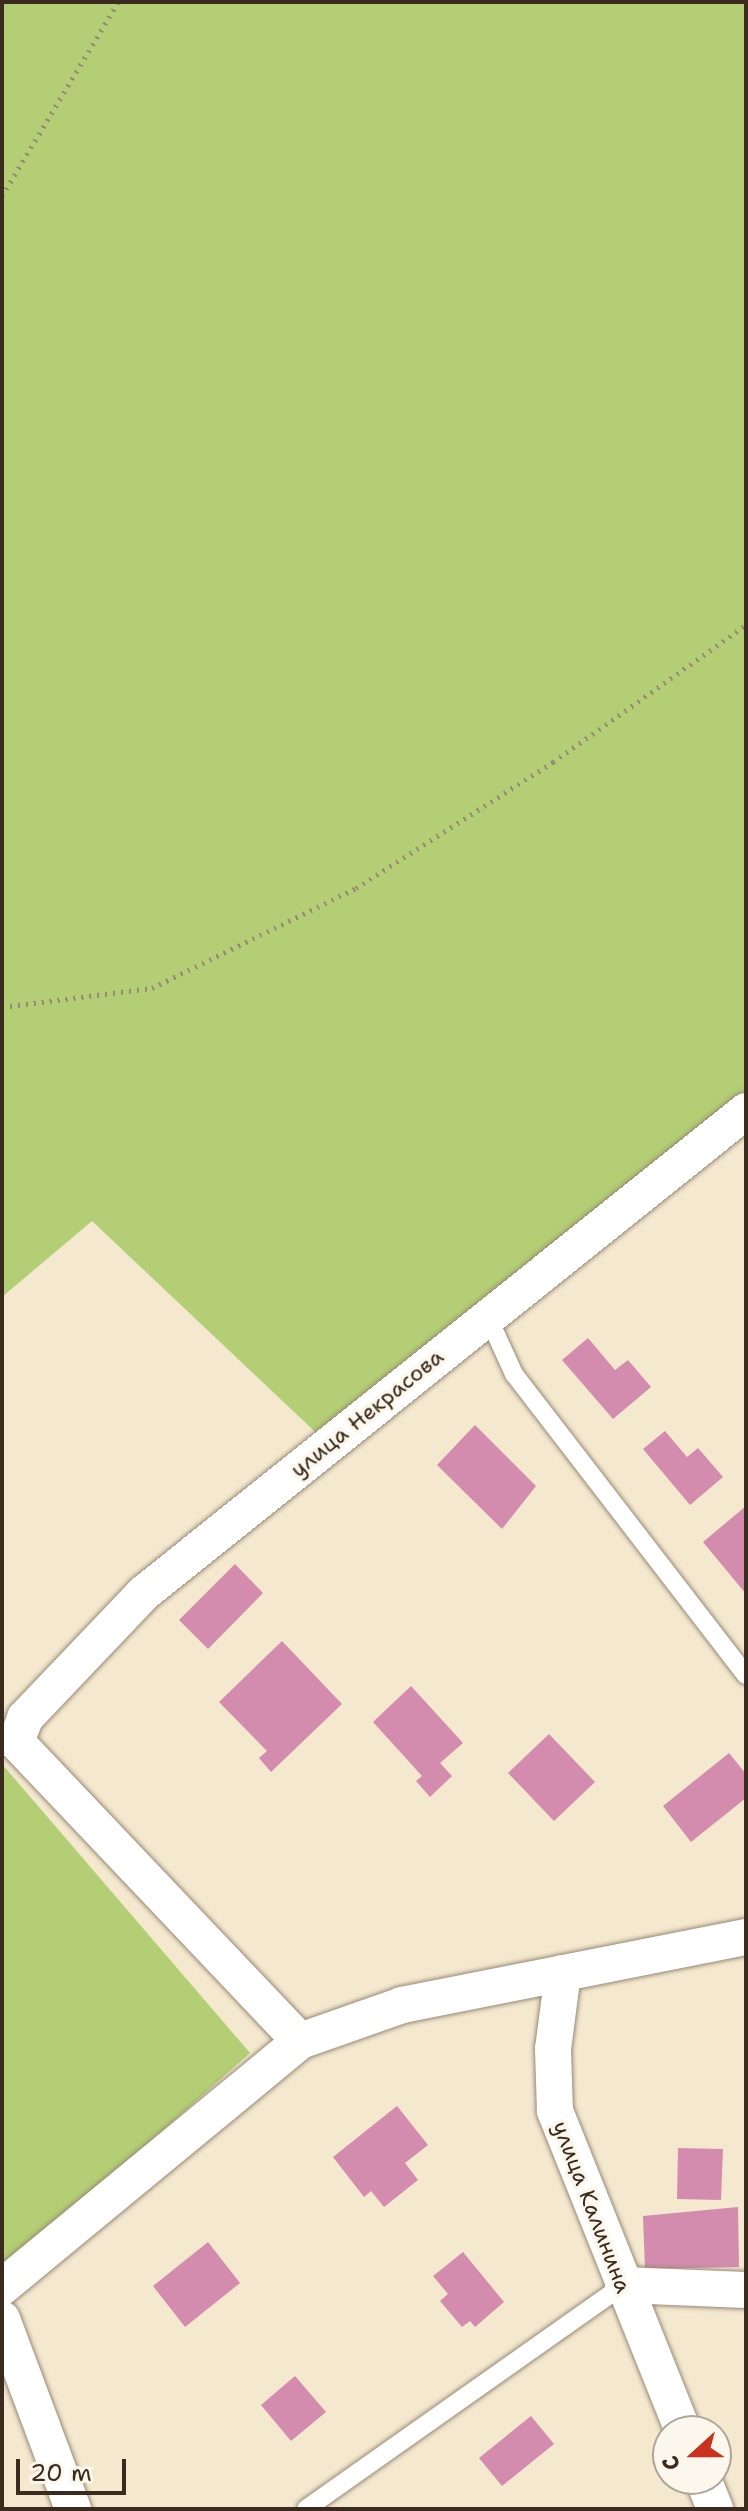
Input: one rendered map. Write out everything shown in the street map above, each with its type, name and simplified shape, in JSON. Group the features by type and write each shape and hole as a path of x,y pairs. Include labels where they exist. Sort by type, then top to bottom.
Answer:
{"street":[{"name":"улица Некрасова","path":"9,1749 40,1696 144,1593 746,1111"},
{"path":"9,1749 300,2041"},
{"path":"2,2287 300,2041 402,2005 746,1937"},
{"name":"улица Калинина","path":"563,1973 553,2049 555,2111 676,2415"},
{"path":"623,2285 746,2290"},
{"path":"2,2319 73,2509"}],"lane":[{"path":"488,1317 514,1374 746,1675"},
{"path":"306,2509 623,2285"}],"path":[{"path":"2,196 118,2"},
{"path":"2,1007 152,988 356,888 553,762 746,625"}],"green space":[{"path":"2,2 746,2 746,1093 328,1444 92,1221 2,1297"},
{"path":"2,1764 250,2053 2,2273"}],"building":[{"path":"588,1338 615,1370 628,1360 651,1387 613,1419 562,1360"},
{"path":"475,1425 536,1486 502,1529 437,1465"},
{"path":"665,1431 687,1457 698,1448 723,1477 690,1505 643,1449"},
{"path":"746,1506 746,1594 703,1542"},
{"path":"235,1564 263,1593 208,1649 179,1620"},
{"path":"282,1641 342,1704 271,1772 259,1758 267,1751 219,1702"},
{"path":"411,1686 463,1743 440,1763 452,1776 430,1797 416,1781 422,1776 373,1722"},
{"path":"549,1734 595,1782 554,1821 508,1773"},
{"path":"729,1753 746,1774 746,1798 691,1842 663,1806"},
{"path":"397,2106 428,2145 405,2163 418,2180 384,2207 371,2191 364,2197 333,2157"},
{"path":"678,2148 723,2149 721,2200 677,2199"},
{"path":"738,2207 739,2267 645,2269 643,2216"},
{"path":"208,2242 240,2283 185,2327 153,2286"},
{"path":"463,2252 504,2302 475,2327 470,2321 462,2327 440,2301 448,2294 433,2276"},
{"path":"295,2376 326,2412 291,2441 261,2405"},
{"path":"531,2416 554,2444 502,2486 479,2458"}]}
